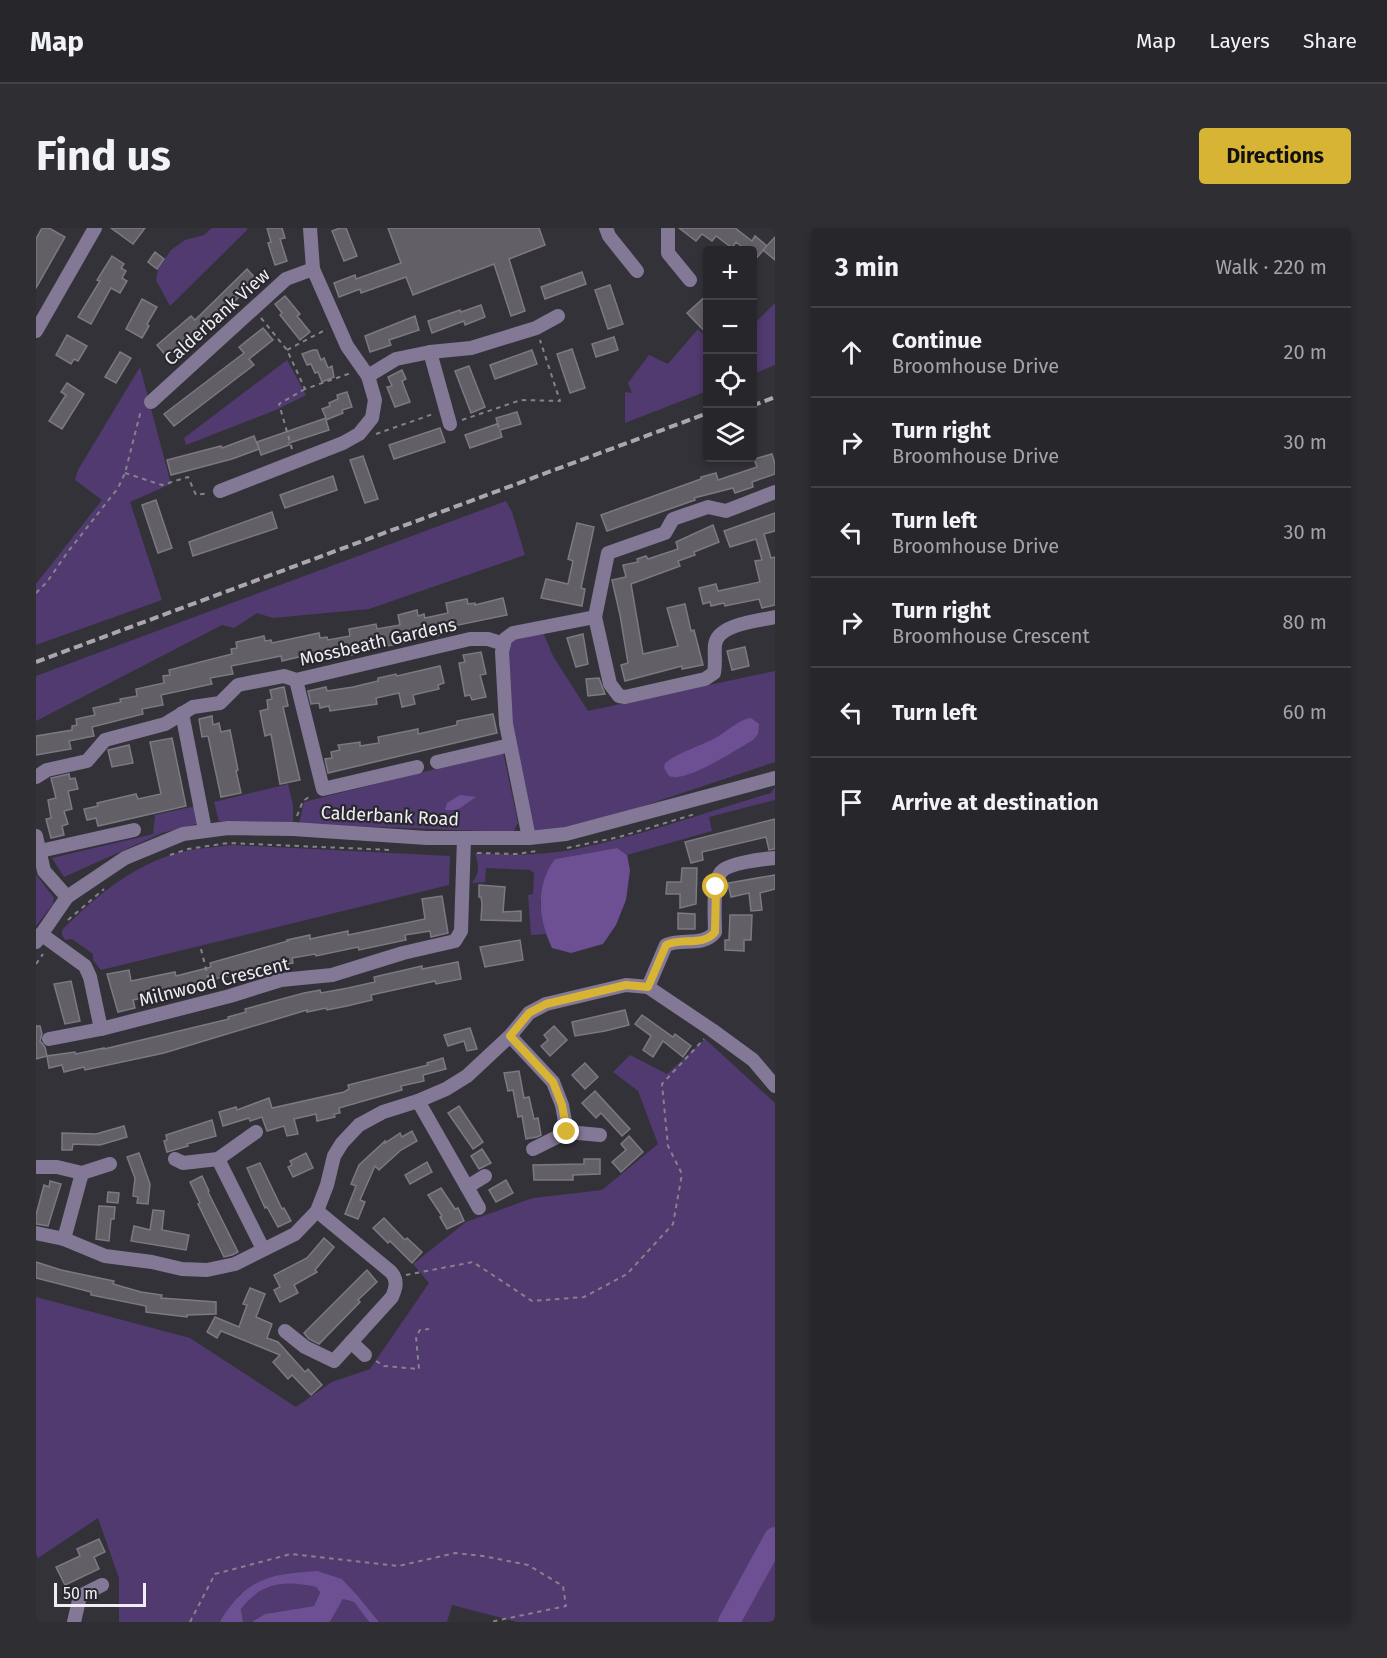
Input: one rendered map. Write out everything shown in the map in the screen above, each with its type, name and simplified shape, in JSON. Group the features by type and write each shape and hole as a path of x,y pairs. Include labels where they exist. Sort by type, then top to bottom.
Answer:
{"street":[{"path":"36,331 95,228"},
{"path":"220,491 343,443 359,434 372,418 375,400 365,373 335,323 313,269 310,228"},
{"path":"606,228 609,236 637,271"},
{"path":"668,228 668,253 690,280"},
{"name":"Calderbank View","path":"151,402 286,279 313,269"},
{"path":"365,373 396,359 430,352 471,348 536,328 558,316"},
{"path":"430,352 450,424"},
{"path":"775,492 726,511 708,507 673,519 665,533 608,553 595,617 610,684 619,696 625,697 705,679 714,673 715,643 720,633 728,628 775,617"},
{"path":"529,838 506,724 502,652 505,639 513,633 595,617"},
{"name":"Mossbeath Gardens","path":"36,777 47,770 87,761 105,740 165,724 194,707 220,704 238,685 284,676 296,680 470,639 488,639 504,644"},
{"path":"296,680 322,789 417,767"},
{"path":"182,713 205,830"},
{"path":"437,762 510,745"},
{"name":"Calderbank Road","path":"43,939 67,897 125,858 183,834 205,830 293,829 428,838 529,838 566,834 775,778"},
{"path":"39,860 134,830"},
{"path":"36,836 39,860 44,871 67,897"},
{"name":"Milnwood Crescent","path":"49,1039 101,1029 281,980 332,975 403,953 455,941 461,931 464,838"},
{"path":"648,987 666,945 673,942 705,940 715,932 716,887 720,873 728,867 775,858"},
{"path":"43,939 85,966 90,977 101,1029"},
{"path":"36,1233 63,1239 105,1256 152,1262 182,1269 224,1268 295,1234 317,1211 327,1185 334,1156 342,1143 359,1125 383,1112 446,1089 467,1076 510,1036 529,1013 546,1004 626,985 648,987 712,1030 753,1060 775,1086"},
{"path":"510,1036 553,1082 562,1105 567,1132"},
{"path":"418,1101 479,1208"},
{"path":"175,1159 183,1163 218,1159 256,1132"},
{"path":"533,1149 567,1132 600,1135"},
{"path":"218,1159 264,1249"},
{"path":"36,1167 57,1167 82,1173 110,1164"},
{"path":"63,1239 82,1173"},
{"path":"467,1186 484,1176"},
{"path":"285,1331 305,1347 334,1361 392,1297 396,1288 395,1277 317,1211"},
{"path":"351,1342 365,1355"},
{"path":"74,1622 80,1596 102,1585"}],"path":[{"path":"252,308 287,350 305,389"},
{"path":"287,350 321,333 335,323"},
{"path":"450,424 521,400 560,401 536,328"},
{"path":"295,460 279,404 305,389 365,373"},
{"path":"36,593 47,582 118,488 125,473 140,414 151,402"},
{"path":"382,432 446,410"},
{"path":"125,473 162,485 188,477 196,495 220,491"},
{"path":"293,829 303,801 322,789"},
{"path":"564,848 619,837 704,811"},
{"path":"167,856 188,849 228,843 394,850"},
{"path":"464,853 516,854 540,851"},
{"path":"66,922 108,886"},
{"path":"36,964 43,939"},
{"path":"201,950 214,1000"},
{"path":"395,1277 473,1262 532,1301 584,1297 627,1274 673,1224 679,1194 682,1174 668,1146 662,1084 712,1030"},
{"path":"365,1355 384,1366 419,1369 417,1337 420,1330 429,1329"},
{"path":"190,1622 215,1574 291,1554 398,1566 455,1553 483,1556 528,1565 563,1586 566,1606 490,1622"}],"shaded area":[{"path":"212,228 247,228 247,230 170,306 156,280 158,269 171,250 185,240 204,235"},
{"path":"775,303 775,365 757,372 757,354 757,321"},
{"path":"698,329 703,335 703,393 625,423 625,392 632,393 628,383 649,355 668,364"},
{"path":"287,360 306,395 276,410 186,445 184,438"},
{"path":"140,367 171,484 130,502 162,600 36,645 36,584 102,500 75,480 78,470"},
{"path":"506,501 512,512 525,555 369,609 273,618 257,613 234,628 222,625 36,721 36,676"},
{"path":"542,630 553,656 588,711 775,671 775,762 607,818 562,830 533,832 508,721 506,651 516,635"},
{"path":"751,718 759,724 758,734 753,740 687,775 669,776 664,768 665,763"},
{"path":"503,752 518,823 513,832 299,824 304,802"},
{"path":"288,784 293,805 293,824 219,821 214,802"},
{"path":"775,787 775,800 709,817 712,831 627,855 617,848 555,859 540,903 546,934 531,935 528,895 533,894 534,873 530,870 486,868 485,882 472,883 478,869 475,853 538,854 601,844 771,793"},
{"path":"460,795 476,797 457,810 445,810 447,803"},
{"path":"196,806 199,819 196,824 162,833 64,877 52,858 153,834 155,815"},
{"path":"232,845 450,856 449,885 101,970 93,960 93,954 72,939 65,940 62,935 62,930 90,904 120,880 137,870 171,855 190,850"},
{"path":"617,848 627,855 630,870 626,900 616,925 603,944 571,953 552,948 544,925 541,902 544,880 555,859"},
{"path":"36,874 54,898 53,904 36,926"},
{"path":"705,1039 775,1103 775,1622 518,1622 452,1605 447,1622 379,1622 342,1579 286,1574 240,1594 220,1622 119,1622 119,1578 98,1518 38,1558 36,1554 36,1297 190,1338 296,1407 332,1382 370,1369 429,1283 413,1264 466,1222 533,1198 602,1190 658,1144 638,1091 613,1072 630,1055 667,1074"},
{"path":"317,1571 342,1579 379,1622 369,1622 354,1602 343,1599 330,1622 252,1622 265,1614 314,1606 320,1592 316,1587 284,1584 266,1588 249,1600 241,1609 243,1622 220,1622 227,1610 251,1586 271,1577"},
{"path":"294,1582 316,1587 320,1591 314,1606 265,1614 252,1622 243,1622 241,1609 249,1598 274,1583"},
{"path":"343,1599 354,1602 369,1622 330,1622"}],"building":[{"path":"42,228 49,228 65,237 36,288 36,239"},
{"path":"111,228 145,228 133,244"},
{"path":"267,228 282,228 285,238 280,239 287,261 275,265 268,243 271,242"},
{"path":"346,228 357,256 344,261 332,231"},
{"path":"388,228 539,228 545,245 509,259 525,311 511,316 494,264 413,295 406,277 361,293 360,289 339,297 334,283 355,275 356,279 401,263"},
{"path":"679,228 735,228 752,241 755,236 767,246 757,257 757,246 741,246 736,242 733,246 729,246 716,236 712,241 702,234 696,241"},
{"path":"775,237 775,260 763,250"},
{"path":"155,252 164,259 157,269 148,262"},
{"path":"112,256 124,264 121,268 126,271 122,278 127,281 120,293 111,288 91,324 78,317"},
{"path":"247,269 257,280 214,321 212,319 167,357 157,345 191,316 195,320"},
{"path":"582,272 586,284 545,299 541,287"},
{"path":"610,285 623,324 608,329 595,290"},
{"path":"285,296 300,314 297,316 310,332 300,340 280,315 282,313 275,304"},
{"path":"142,299 157,307 142,338 126,329"},
{"path":"703,299 703,330 687,313"},
{"path":"481,305 485,317 465,325 464,321 432,333 428,321"},
{"path":"415,316 419,330 389,340 391,345 370,352 365,336"},
{"path":"263,328 273,340 249,359 254,365 174,426 164,414 244,353 239,347"},
{"path":"67,335 87,346 78,361 74,359 71,364 56,355"},
{"path":"614,337 618,350 596,357 592,344"},
{"path":"572,349 585,388 570,393 557,354"},
{"path":"317,350 321,360 324,358 328,368 332,366 334,377 322,382 318,372 315,373 311,364 307,365 302,354"},
{"path":"532,350 537,364 495,379 490,365"},
{"path":"120,352 131,358 116,383 105,377"},
{"path":"469,366 485,407 471,413 455,371"},
{"path":"402,370 406,379 402,381 410,402 395,407 387,387 392,386 388,377"},
{"path":"67,383 84,394 62,429 49,421 66,395 61,392"},
{"path":"347,392 352,407 326,420 329,430 261,455 257,442 326,418 322,409 338,399 337,395"},
{"path":"517,412 521,424 500,430 502,437 470,448 465,435 497,424 499,428 496,418"},
{"path":"440,428 445,442 394,459 389,445"},
{"path":"254,436 259,449 232,459 171,475 167,460 221,446 222,448"},
{"path":"772,454 775,474 752,482 753,487 735,493 733,488 694,498 695,500 607,531 601,515 701,479 701,477 716,473 718,480 757,467 755,462 757,458"},
{"path":"363,456 378,499 365,503 350,460"},
{"path":"333,476 337,490 285,508 280,495"},
{"path":"156,500 172,548 158,553 142,505"},
{"path":"272,512 277,528 193,556 189,542"},
{"path":"775,513 775,531 764,534 771,558 775,557 775,605 762,608 759,599 725,606 724,603 711,606 710,602 703,604 699,588 716,584 718,591 760,582 755,561 762,560 756,539 730,547 724,531"},
{"path":"577,523 594,527 581,588 585,589 582,606 541,598 546,579 568,584 573,561 568,559"},
{"path":"713,525 719,542 678,561 680,566 631,584 643,654 678,646 667,608 685,604 691,631 694,630 703,665 682,669 682,666 625,681 621,665 628,663 612,580 626,577 623,565 638,562 637,559 646,556 648,559 678,549 676,542"},
{"path":"503,598 507,615 453,626 454,631 435,636 434,630 404,637 405,643 387,646 386,642 355,649 356,654 337,658 336,654 308,659 307,655 282,661 281,656 231,666 233,674 210,678 212,684 161,695 163,705 142,709 143,714 92,727 94,736 69,741 71,749 36,755 36,736 72,730 72,726 77,725 76,719 95,715 93,708 137,696 136,689 164,683 163,676 170,675 169,670 232,654 231,649 237,648 236,642 264,636 265,641 271,640 272,643 319,633 320,638 327,637 328,640 350,636 349,629 376,624 377,629 400,625 398,615 417,610 418,616 424,614 425,618 448,613 446,603 467,599 468,604 475,603 475,605"},
{"path":"583,634 588,664 576,667 567,638"},
{"path":"745,647 749,666 732,670 727,651"},
{"path":"481,652 486,674 480,675 486,697 472,700 470,695 465,696 459,663 465,662 463,655"},
{"path":"440,666 444,683 438,685 439,689 413,695 415,704 402,707 399,693 376,698 377,704 330,711 329,706 320,708 319,703 311,704 308,691 326,687 327,691 353,687 378,681 378,678"},
{"path":"599,678 605,694 588,696 586,679"},
{"path":"284,687 288,706 283,707 300,780 280,784 271,734 265,736 260,711 268,709 267,700 272,699 270,690"},
{"path":"493,714 497,733 328,773 325,759 332,758 331,752 340,750 338,745 360,742 360,746 379,743 378,737 418,729 418,734 457,725 457,721"},
{"path":"212,716 213,725 219,723 221,732 230,730 241,793 221,797 208,736 202,737 199,719"},
{"path":"172,738 186,806 98,826 96,818 87,820 84,809 98,806 97,803 136,794 138,799 161,794 150,742"},
{"path":"129,745 133,763 112,767 108,750"},
{"path":"69,774 70,779 75,778 78,789 68,791 72,809 64,811 68,824 62,826 64,835 51,838 46,819 51,818 48,800 56,798 51,778"},
{"path":"775,819 775,849 769,850 766,837 702,852 703,860 691,863 685,842"},
{"path":"682,868 697,868 696,904 680,908 680,894 666,894 667,882 681,882"},
{"path":"775,875 775,889 760,893 762,910 751,911 749,893 731,897 728,883"},
{"path":"479,885 505,887 503,912 521,911 521,921 481,920 482,904 481,897 479,897"},
{"path":"442,896 448,933 431,937 430,931 405,935 406,940 359,950 358,947 316,956 315,954 292,958 293,963 259,968 203,982 205,989 185,994 184,989 133,1000 135,1008 118,1012 107,974 129,970 131,981 175,972 176,976 211,967 210,963 287,940 310,935 310,939 348,931 348,935 425,919 422,899"},
{"path":"678,913 695,914 695,929 678,929"},
{"path":"730,915 752,915 751,940 744,940 744,951 725,950 725,940 729,940"},
{"path":"520,940 523,960 485,967 480,947"},
{"path":"458,962 461,979 436,984 435,981 371,995 372,1000 347,1006 307,1012 307,1010 164,1053 85,1070 84,1067 64,1072 62,1065 49,1068 47,1056 104,1049 229,1019 228,1017 246,1012 245,1009 304,993 320,990 321,993 348,988 375,982 374,977 422,966 422,969"},
{"path":"71,981 80,1021 65,1024 54,984"},
{"path":"625,1010 629,1025 575,1036 572,1022"},
{"path":"642,1015 673,1037 675,1034 691,1046 683,1057 663,1041 653,1057 643,1050 651,1036 635,1024"},
{"path":"36,1026 40,1026 42,1034 40,1041 45,1047 47,1056 36,1059"},
{"path":"554,1026 567,1040 550,1056 541,1046 548,1040 544,1035"},
{"path":"470,1028 477,1049 467,1051 464,1041 448,1046 444,1035"},
{"path":"443,1058 446,1069 423,1075 424,1081 401,1086 402,1090 339,1108 340,1113 334,1114 335,1117 317,1121 316,1114 294,1119 298,1134 287,1136 284,1126 267,1131 262,1117 250,1121 249,1118 223,1126 219,1112 236,1107 237,1110 269,1098 272,1108 344,1092 349,1089 348,1085 428,1065 427,1063"},
{"path":"585,1063 598,1077 585,1089 572,1075"},
{"path":"519,1071 524,1098 529,1097 534,1119 538,1118 541,1135 537,1137 526,1139 522,1116 518,1117 513,1090 508,1091 504,1073"},
{"path":"595,1091 630,1129 622,1136 601,1113 596,1118 582,1103"},
{"path":"459,1106 483,1142 473,1149 448,1113"},
{"path":"212,1120 216,1136 167,1152 164,1141 167,1140 166,1135"},
{"path":"124,1126 127,1137 100,1145 73,1144 72,1150 62,1150 62,1133 96,1134"},
{"path":"412,1131 417,1141 401,1150 379,1170 375,1166 360,1200 365,1202 358,1219 345,1214 356,1186 351,1184 359,1165 385,1141 385,1143 400,1133 402,1137"},
{"path":"629,1136 643,1152 621,1172 612,1162 626,1150 621,1144"},
{"path":"482,1149 491,1163 479,1169 471,1156"},
{"path":"139,1153 150,1184 148,1204 137,1203 138,1197 133,1196 135,1178 127,1157"},
{"path":"306,1153 313,1168 293,1177 288,1167 292,1165 290,1161"},
{"path":"584,1159 600,1159 600,1174 573,1175 573,1180 534,1180 533,1165 584,1164"},
{"path":"427,1162 432,1172 410,1184 405,1175"},
{"path":"260,1163 282,1209 284,1208 291,1221 278,1227 267,1207 265,1208 247,1168"},
{"path":"202,1176 238,1252 232,1255 224,1257 198,1204 200,1203 190,1182"},
{"path":"506,1180 513,1193 496,1202 489,1190"},
{"path":"50,1181 61,1184 48,1226 36,1224 36,1215 44,1185 49,1187"},
{"path":"441,1188 455,1209 458,1208 464,1221 447,1229 440,1217 442,1216 428,1195"},
{"path":"108,1192 119,1193 118,1203 107,1202"},
{"path":"99,1206 115,1207 114,1219 111,1219 109,1241 96,1239"},
{"path":"153,1210 164,1211 162,1230 189,1235 186,1250 131,1241 134,1226 150,1230"},
{"path":"384,1218 405,1240 407,1238 422,1252 412,1263 373,1228"},
{"path":"324,1238 334,1247 315,1270 317,1272 294,1285 298,1293 280,1302 274,1290 280,1287 274,1275 307,1258"},
{"path":"36,1262 61,1270 114,1281 113,1284 162,1295 161,1298 216,1302 216,1314 187,1315 187,1317 146,1312 146,1306 91,1295 91,1292 36,1278"},
{"path":"367,1270 377,1282 319,1344 309,1339 304,1333"},
{"path":"250,1288 265,1294 256,1317 272,1324 267,1338 278,1342 305,1372 308,1369 322,1385 311,1395 292,1375 288,1379 273,1362 280,1355 221,1331 217,1338 207,1332 215,1317 239,1327 247,1305 243,1304"},
{"path":"99,1539 105,1552 94,1557 99,1569 65,1585 56,1567 80,1556 77,1549"}],"waterway":[{"path":"729,1622 775,1538"}],"railway":[{"path":"757,404 775,397"},
{"path":"36,662 703,415"}],"route":[{"path":"567,1132 562,1105 553,1082 510,1036 529,1013 546,1004 626,985 648,987 666,945 673,942 705,940 715,932 716,887"}]}
